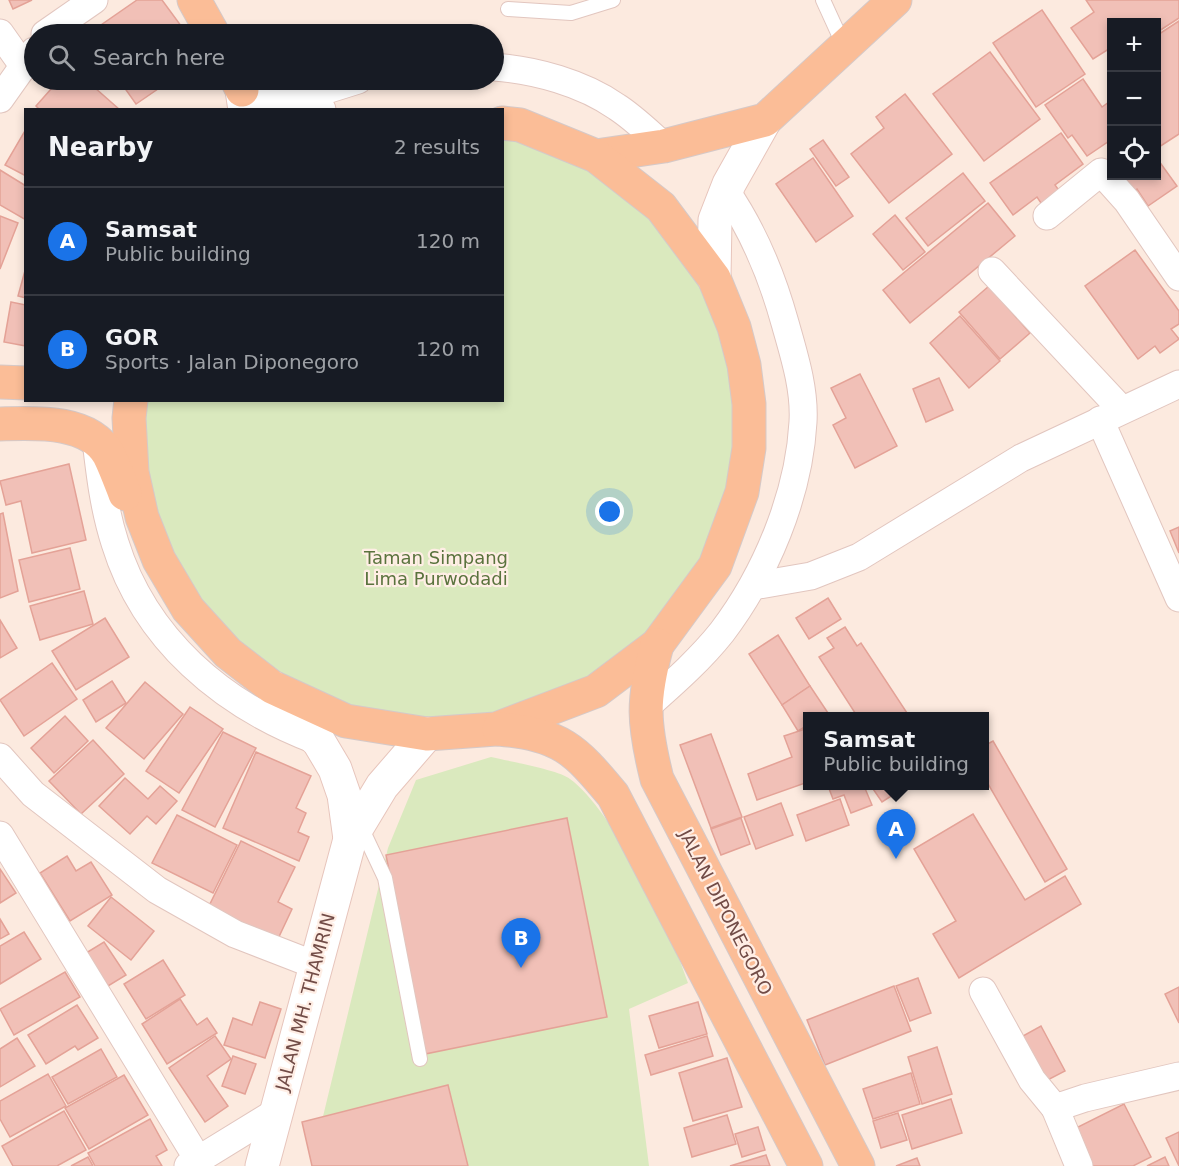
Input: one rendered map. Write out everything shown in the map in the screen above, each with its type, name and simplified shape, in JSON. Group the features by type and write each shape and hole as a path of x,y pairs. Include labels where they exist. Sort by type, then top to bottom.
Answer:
{"main road":[{"path":"194,0 207,24"},
{"path":"714,278 715,220 726,191 765,120 895,0"},
{"path":"241,93 305,105"},
{"path":"596,156 664,146 765,120"},
{"path":"496,729 597,691 657,645 715,566 742,492 749,448 749,404 744,365 735,327 714,278 662,207 596,156 520,125 504,123"},
{"path":"0,382 24,383"},
{"path":"131,402 129,418 132,472 142,517 159,560"},
{"path":"0,424 39,423 81,432 96,440 108,453 129,504 188,609 228,653 273,687 346,721 427,734 496,729 535,733 566,745 589,766 613,795 806,1166"},
{"name":"JALAN DIPONEGORO","path":"657,645 644,709 657,779 858,1166"},
{"path":"273,687 296,719 319,742 335,769 355,831"},
{"path":"355,831 382,786 427,734"},
{"name":"JALAN MH. THAMRIN","path":"262,1166 315,965 355,831"}],"street":[{"path":"59,24 94,0"},
{"path":"0,33 24,55"},
{"path":"0,99 24,66"},
{"path":"504,69 545,76 578,86 617,106 664,146"},
{"path":"305,105 337,90"},
{"path":"1047,216 1101,172 1127,201 1179,277"},
{"path":"644,709 690,668 715,639 753,586 791,493 798,466 803,420 798,371 767,267 744,218 726,191"},
{"path":"992,271 1111,415 1177,587"},
{"path":"753,586 810,576 859,557 1021,458 1179,384"},
{"path":"96,440 103,496 115,544 135,590 161,631 194,668 232,700 275,725 319,742"},
{"path":"2,765 33,794 157,890 235,934 315,965"},
{"path":"0,835 194,1163 276,1112"},
{"path":"983,992 1032,1080 1055,1108 1079,1166"},
{"path":"1055,1108 1085,1098 1179,1076"}],"lane":[{"path":"508,9 571,13 613,0"},
{"path":"823,0 844,46"},
{"path":"355,831 385,878 420,1059"}],"green space":[{"name":"Taman Simpang Lima Purwodadi","path":"504,123 596,156 714,278 749,404 715,566 596,691 427,734 272,687 159,560 131,402 504,402"},
{"path":"491,757 545,769 564,776 586,794 604,816 639,873 680,961 688,983 629,1009 649,1166 311,1166 388,848 416,780"}],"building":[{"path":"9,0 32,0 13,9"},
{"path":"137,0 162,0 180,24 102,24"},
{"path":"1086,0 1179,0 1179,18 1161,30 1161,18 1107,18 1107,50 1093,59 1071,28 1094,12"},
{"path":"1042,10 1085,74 1036,107 993,43"},
{"path":"1179,21 1179,134 1161,146 1161,72 1161,33"},
{"path":"990,52 1040,119 984,161 933,94"},
{"path":"1083,79 1102,107 1107,103 1107,142 1087,156 1072,135 1068,138 1045,105"},
{"path":"50,90 97,90 118,108 38,108 36,106"},
{"path":"126,90 156,90 136,104"},
{"path":"905,94 952,154 889,203 851,154 884,128 876,117"},
{"path":"24,132 24,175 5,165"},
{"path":"1061,133 1083,164 1055,185 1063,196 1045,209 1037,197 1013,215 990,183"},
{"path":"823,140 849,177 836,186 810,149"},
{"path":"813,158 853,216 816,242 776,184"},
{"path":"1161,164 1177,186 1148,206 1137,189 1126,197 1119,180 1161,180"},
{"path":"0,170 24,185 24,219 0,205"},
{"path":"963,173 985,201 928,246 906,218"},
{"path":"988,203 1015,236 910,323 883,290"},
{"path":"895,215 925,252 903,270 873,234"},
{"path":"0,216 18,223 0,269"},
{"path":"1135,250 1179,311 1179,324 1171,329 1179,339 1160,353 1155,346 1138,359 1085,286"},
{"path":"24,274 24,298 18,296"},
{"path":"989,286 1030,333 1000,359 959,312"},
{"path":"11,302 24,305 24,346 4,342"},
{"path":"960,316 1000,361 969,388 930,343"},
{"path":"860,374 897,446 855,468 833,425 846,418 831,388"},
{"path":"939,378 953,410 926,422 913,389"},
{"path":"69,464 86,540 32,553 21,501 6,505 0,481"},
{"path":"3,513 18,591 0,598 0,514"},
{"path":"1179,527 1179,553 1170,531"},
{"path":"70,548 80,589 29,602 19,560"},
{"path":"84,591 93,624 40,640 30,606"},
{"path":"828,598 841,619 809,639 796,618"},
{"path":"105,618 129,657 76,690 52,651"},
{"path":"0,620 17,648 0,658"},
{"path":"845,627 857,646 861,643 906,712 854,712 819,657 834,648 827,638"},
{"path":"778,635 810,686 782,705 749,654"},
{"path":"52,663 77,699 24,736 0,700"},
{"path":"112,681 126,703 96,722 83,700"},
{"path":"145,682 183,714 144,759 106,728"},
{"path":"810,686 827,712 803,712 803,728 798,731 782,705"},
{"path":"190,707 223,729 179,793 146,771"},
{"path":"65,716 88,741 54,773 31,748"},
{"path":"803,730 803,784 757,800 748,774 792,757 784,736"},
{"path":"223,732 256,748 215,827 182,810"},
{"path":"711,734 742,817 711,828 680,745"},
{"path":"93,740 124,774 81,814 49,781"},
{"path":"993,741 1067,869 1045,882 989,786 989,743"},
{"path":"256,752 311,776 296,808 306,813 298,832 309,837 299,861 223,828"},
{"path":"125,778 148,799 160,786 177,801 156,824 147,816 130,834 99,806"},
{"path":"830,790 866,790 872,805 851,813 844,795 833,799"},
{"path":"874,790 901,790 882,802"},
{"path":"840,799 849,825 806,841 797,815"},
{"path":"781,803 793,835 756,849 744,817"},
{"path":"973,814 1025,900 1065,876 1081,904 959,978 933,934 956,921 914,849"},
{"path":"177,815 237,845 213,893 152,863"},
{"path":"567,818 607,1017 425,1054 386,855"},
{"path":"741,818 750,844 721,855 711,829"},
{"path":"241,841 295,867 278,902 292,909 276,943 207,910"},
{"path":"67,856 76,871 91,862 112,895 70,921 40,873"},
{"path":"0,869 16,893 0,903"},
{"path":"111,897 154,931 131,960 88,926"},
{"path":"0,919 9,934 0,939"},
{"path":"24,932 41,959 0,984 0,946"},
{"path":"104,942 126,975 108,986 86,953"},
{"path":"163,960 185,995 146,1019 124,984"},
{"path":"65,972 80,997 14,1035 0,1009"},
{"path":"918,978 931,1013 910,1021 896,986"},
{"path":"894,986 911,1031 825,1065 807,1020"},
{"path":"1179,987 1179,1023 1165,994"},
{"path":"180,999 197,1025 207,1018 217,1033 167,1064 142,1024"},
{"path":"260,1002 281,1009 265,1058 224,1045 233,1018 252,1025"},
{"path":"698,1002 707,1034 659,1048 649,1016"},
{"path":"77,1005 98,1038 78,1050 75,1046 46,1064 28,1035"},
{"path":"1041,1026 1065,1071 1038,1085 1014,1041"},
{"path":"215,1036 231,1059 207,1076 228,1106 205,1122 169,1068"},
{"path":"707,1036 713,1056 651,1075 645,1055"},
{"path":"17,1038 35,1066 0,1087 0,1049"},
{"path":"937,1047 952,1094 922,1104 908,1057"},
{"path":"101,1049 117,1077 68,1104 52,1077"},
{"path":"233,1056 256,1064 245,1094 222,1086"},
{"path":"727,1058 742,1107 693,1121 679,1073"},
{"path":"911,1073 920,1104 873,1119 863,1089"},
{"path":"48,1074 66,1106 10,1137 0,1119 0,1101"},
{"path":"124,1075 148,1115 89,1149 65,1108"},
{"path":"448,1085 468,1166 312,1166 302,1122"},
{"path":"951,1099 962,1133 912,1149 902,1115"},
{"path":"1124,1104 1151,1157 1133,1166 1093,1166 1074,1129"},
{"path":"64,1111 86,1150 57,1166 13,1166 2,1146"},
{"path":"898,1113 907,1140 881,1148 873,1121"},
{"path":"727,1115 736,1144 692,1157 684,1128"},
{"path":"150,1119 167,1150 156,1156 162,1166 95,1166 88,1153"},
{"path":"758,1127 765,1150 742,1157 735,1134"},
{"path":"1179,1132 1179,1166 1166,1138"},
{"path":"766,1155 770,1166 730,1166"},
{"path":"88,1157 93,1166 71,1166"},
{"path":"1165,1157 1169,1166 1147,1166"},
{"path":"917,1158 920,1166 896,1166"}],"place":[{"name":"Samsat","path":"896,859"},
{"name":"GOR","path":"521,968"}]}
